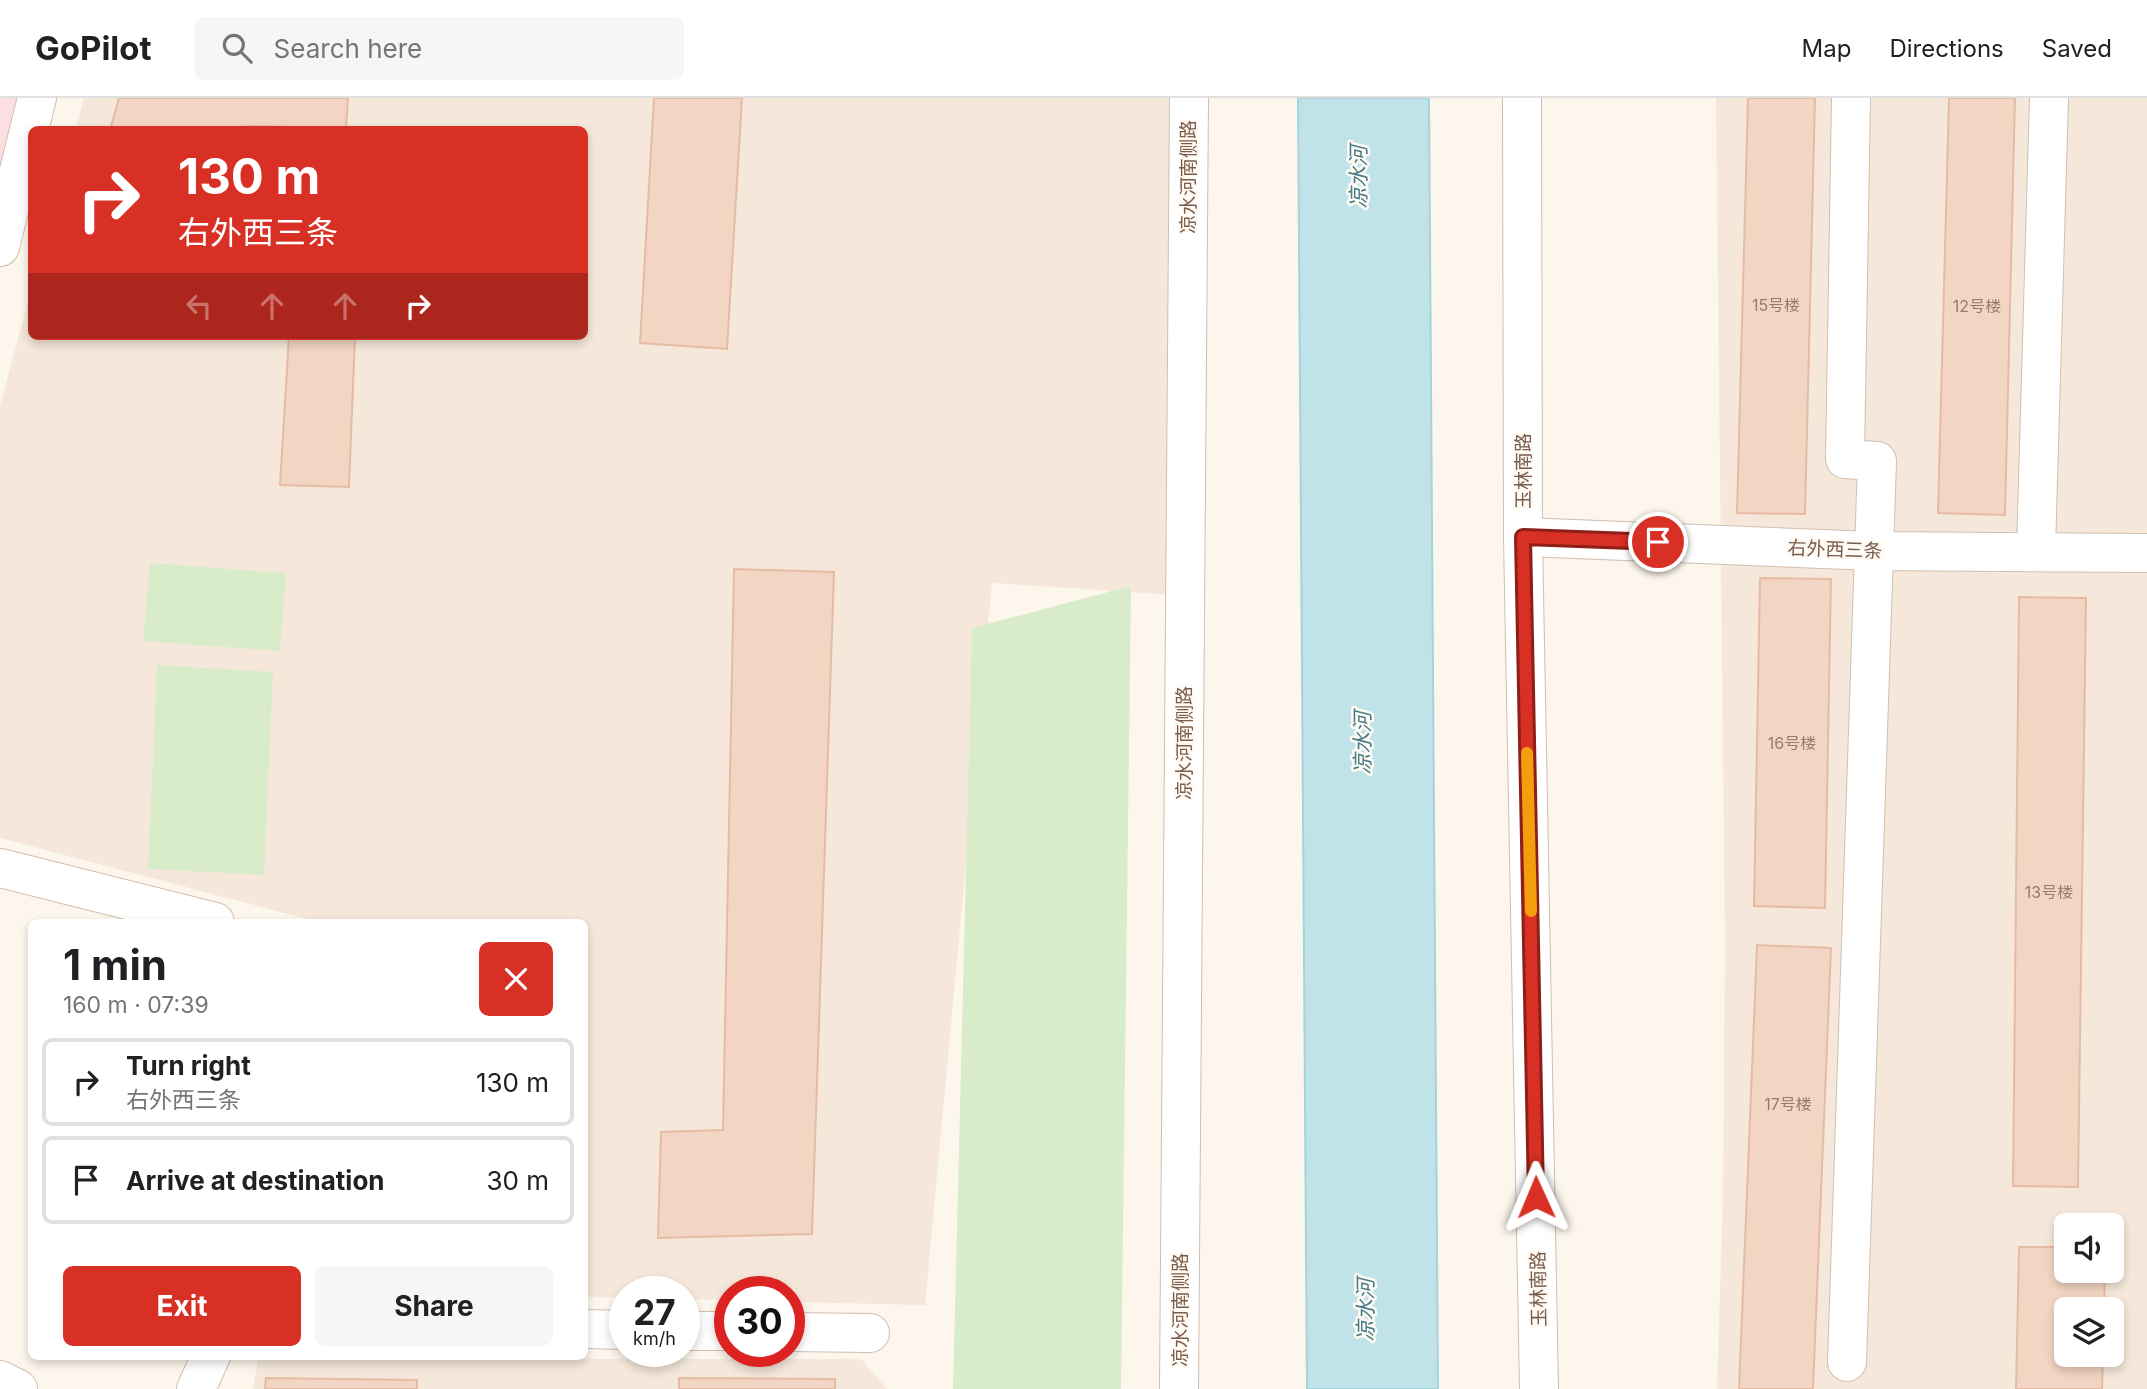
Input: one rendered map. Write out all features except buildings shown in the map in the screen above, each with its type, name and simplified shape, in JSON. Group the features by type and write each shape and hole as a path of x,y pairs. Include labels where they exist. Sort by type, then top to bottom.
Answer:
{"street":[{"path":"30,126 37,98"},
{"name":"凉水河南侧路","path":"1179,1389 1189,98"},
{"name":"玉林南路","path":"1522,98 1523,537 1539,1389"},
{"path":"1847,1362 1877,461 1845,459 1851,98"},
{"path":"2036,550 2049,98"},
{"path":"0,247 28,134"},
{"name":"右外西三条","path":"1523,537 1873,551 2147,552"},
{"path":"0,868 203,919"},
{"path":"588,1329 609,1330"},
{"path":"805,1332 870,1333"},
{"path":"197,1389 209,1360"},
{"path":"0,1380 18,1389"}],"shaded area":[{"path":"0,98 19,98 0,173"},
{"path":"84,98 1170,98 1174,595 992,583 925,1305 805,1302 805,1276 714,1276 714,1300 700,1299 700,1276 609,1276 609,1298 588,1297 588,919 307,919 0,838 0,406 28,302 28,340 588,340 588,126 77,126"},
{"path":"1716,98 2147,98 2147,1389 1717,1389 1723,1194 1725,944"},
{"path":"609,1359 609,1367 700,1367 700,1359 714,1359 714,1367 805,1367 805,1359 861,1359 887,1389 253,1389 258,1360"}],"green space":[{"path":"150,563 286,573 280,651 143,641"},
{"path":"1131,586 1121,1389 953,1389 972,628"},
{"path":"157,665 273,672 264,875 148,869"}],"water":[{"name":"凉水河","path":"1298,98 1429,98 1438,1389 1307,1389"}],"slow traffic":[{"path":"1527,753 1531,911"}],"route":[{"path":"1536,1197 1523,537 1658,542"}]}
